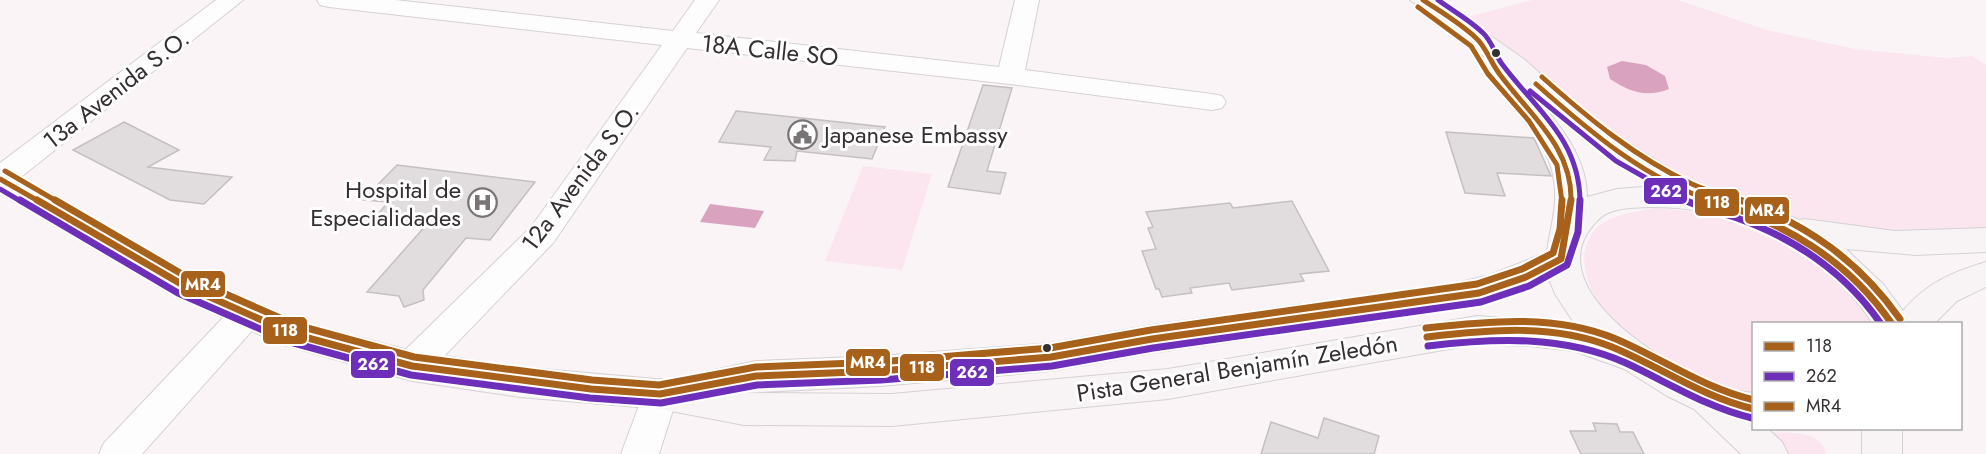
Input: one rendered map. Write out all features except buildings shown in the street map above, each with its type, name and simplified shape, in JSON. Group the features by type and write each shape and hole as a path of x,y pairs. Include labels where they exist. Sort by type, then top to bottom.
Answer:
{"main road":[{"path":"1423,0 1515,66 1569,114 1624,154 1702,200"},
{"path":"1478,40 1495,69 1536,116 1565,161 1571,189 1565,245 1568,283 1581,308 1603,333 1632,357 1673,382 1704,397 1752,409"},
{"name":"Pista General Benjamín Zeledón","path":"0,178 183,285 293,334 412,366 520,382 660,394 744,409 892,410 1168,384 1476,330 1577,337 1632,357"},
{"path":"1565,245 1586,211 1619,199 1658,195 1702,200 1741,210 1780,225 1820,247 1854,273 1880,302 1891,322"},
{"path":"1780,225 1852,240 1895,245 1986,240"},
{"name":"Pista General Benjamín Zeledón","path":"660,394 756,376 880,371 1051,357 1152,339 1479,293 1503,285 1565,245"},
{"path":"1914,322 1943,291 1966,279 1986,274"},
{"path":"1704,397 1768,454"},
{"path":"1882,430 1882,454"}],"street":[{"name":"13a Avenida S.O.","path":"0,178 231,0"},
{"name":"18A Calle SO","path":"328,0 1010,76 1212,102"},
{"name":"12a Avenida S.O.","path":"412,366 542,235 707,0"},
{"path":"1010,76 1027,0"},
{"path":"118,454 246,315"},
{"path":"640,454 660,394"}],"shaded area":[{"path":"1532,0 1678,0 1767,30 1855,49 1946,58 1972,56 1986,65 1986,240 1895,245 1702,200 1453,21"},
{"path":"1622,61 1646,65 1665,76 1669,89 1645,93 1617,84 1610,79 1607,67"},
{"path":"863,166 932,174 902,270 825,261"},
{"path":"710,204 764,211 755,228 700,222"},
{"path":"1654,208 1681,210 1736,221 1762,230 1811,255 1833,272 1855,296 1870,322 1752,322 1752,392 1694,375 1640,345 1615,323 1594,294 1587,278 1584,261 1586,245 1595,230 1607,220 1623,214"},
{"path":"1773,432 1813,437 1823,446 1826,454 1789,454 1773,439"}],"transit line":[{"name":"118","path":"0,179 183,285 293,334 412,366 591,389 660,394 756,376 880,371 1051,357 1152,339 1479,293 1526,277 1561,259 1570,210 1571,189 1570,178 1558,148 1538,120 1495,69 1479,41 1423,0"},
{"name":"262","path":"0,189 178,293 290,342 411,375 590,398 661,403 757,385 881,380 1052,366 1153,348 1481,302 1529,286 1567,265 1578,232 1580,200 1579,177 1573,157 1543,110 1502,64 1485,34 1438,0"},
{"name":"MR4","path":"5,171 187,277 296,325 414,357 592,380 659,385 756,367 879,362 1050,348 1151,330 1477,284 1522,269 1553,253 1560,229 1562,199 1557,165 1529,121 1488,74 1471,46 1418,7"},
{"name":"MR4","path":"1542,77 1575,106 1644,158 1697,186 1766,210 1832,246 1869,279 1900,319"},
{"name":"118","path":"1536,84 1569,113 1639,165 1693,194 1741,210 1786,229 1827,254 1862,285 1891,322"},
{"name":"262","path":"1530,91 1598,148 1634,173 1689,202 1758,226 1818,259 1853,288 1880,322"},
{"name":"MR4","path":"1426,328 1473,323 1522,322 1570,326 1593,331 1633,347 1717,390 1752,400"},
{"name":"118","path":"1427,337 1521,330 1544,331 1590,339 1630,355 1698,391 1752,408"},
{"name":"262","path":"1428,346 1518,340 1584,348 1643,371 1712,406 1752,418"}],"place":[{"name":"Japanese Embassy","path":"803,134"},
{"name":"Hospital de Especialidades","path":"482,203"}]}
